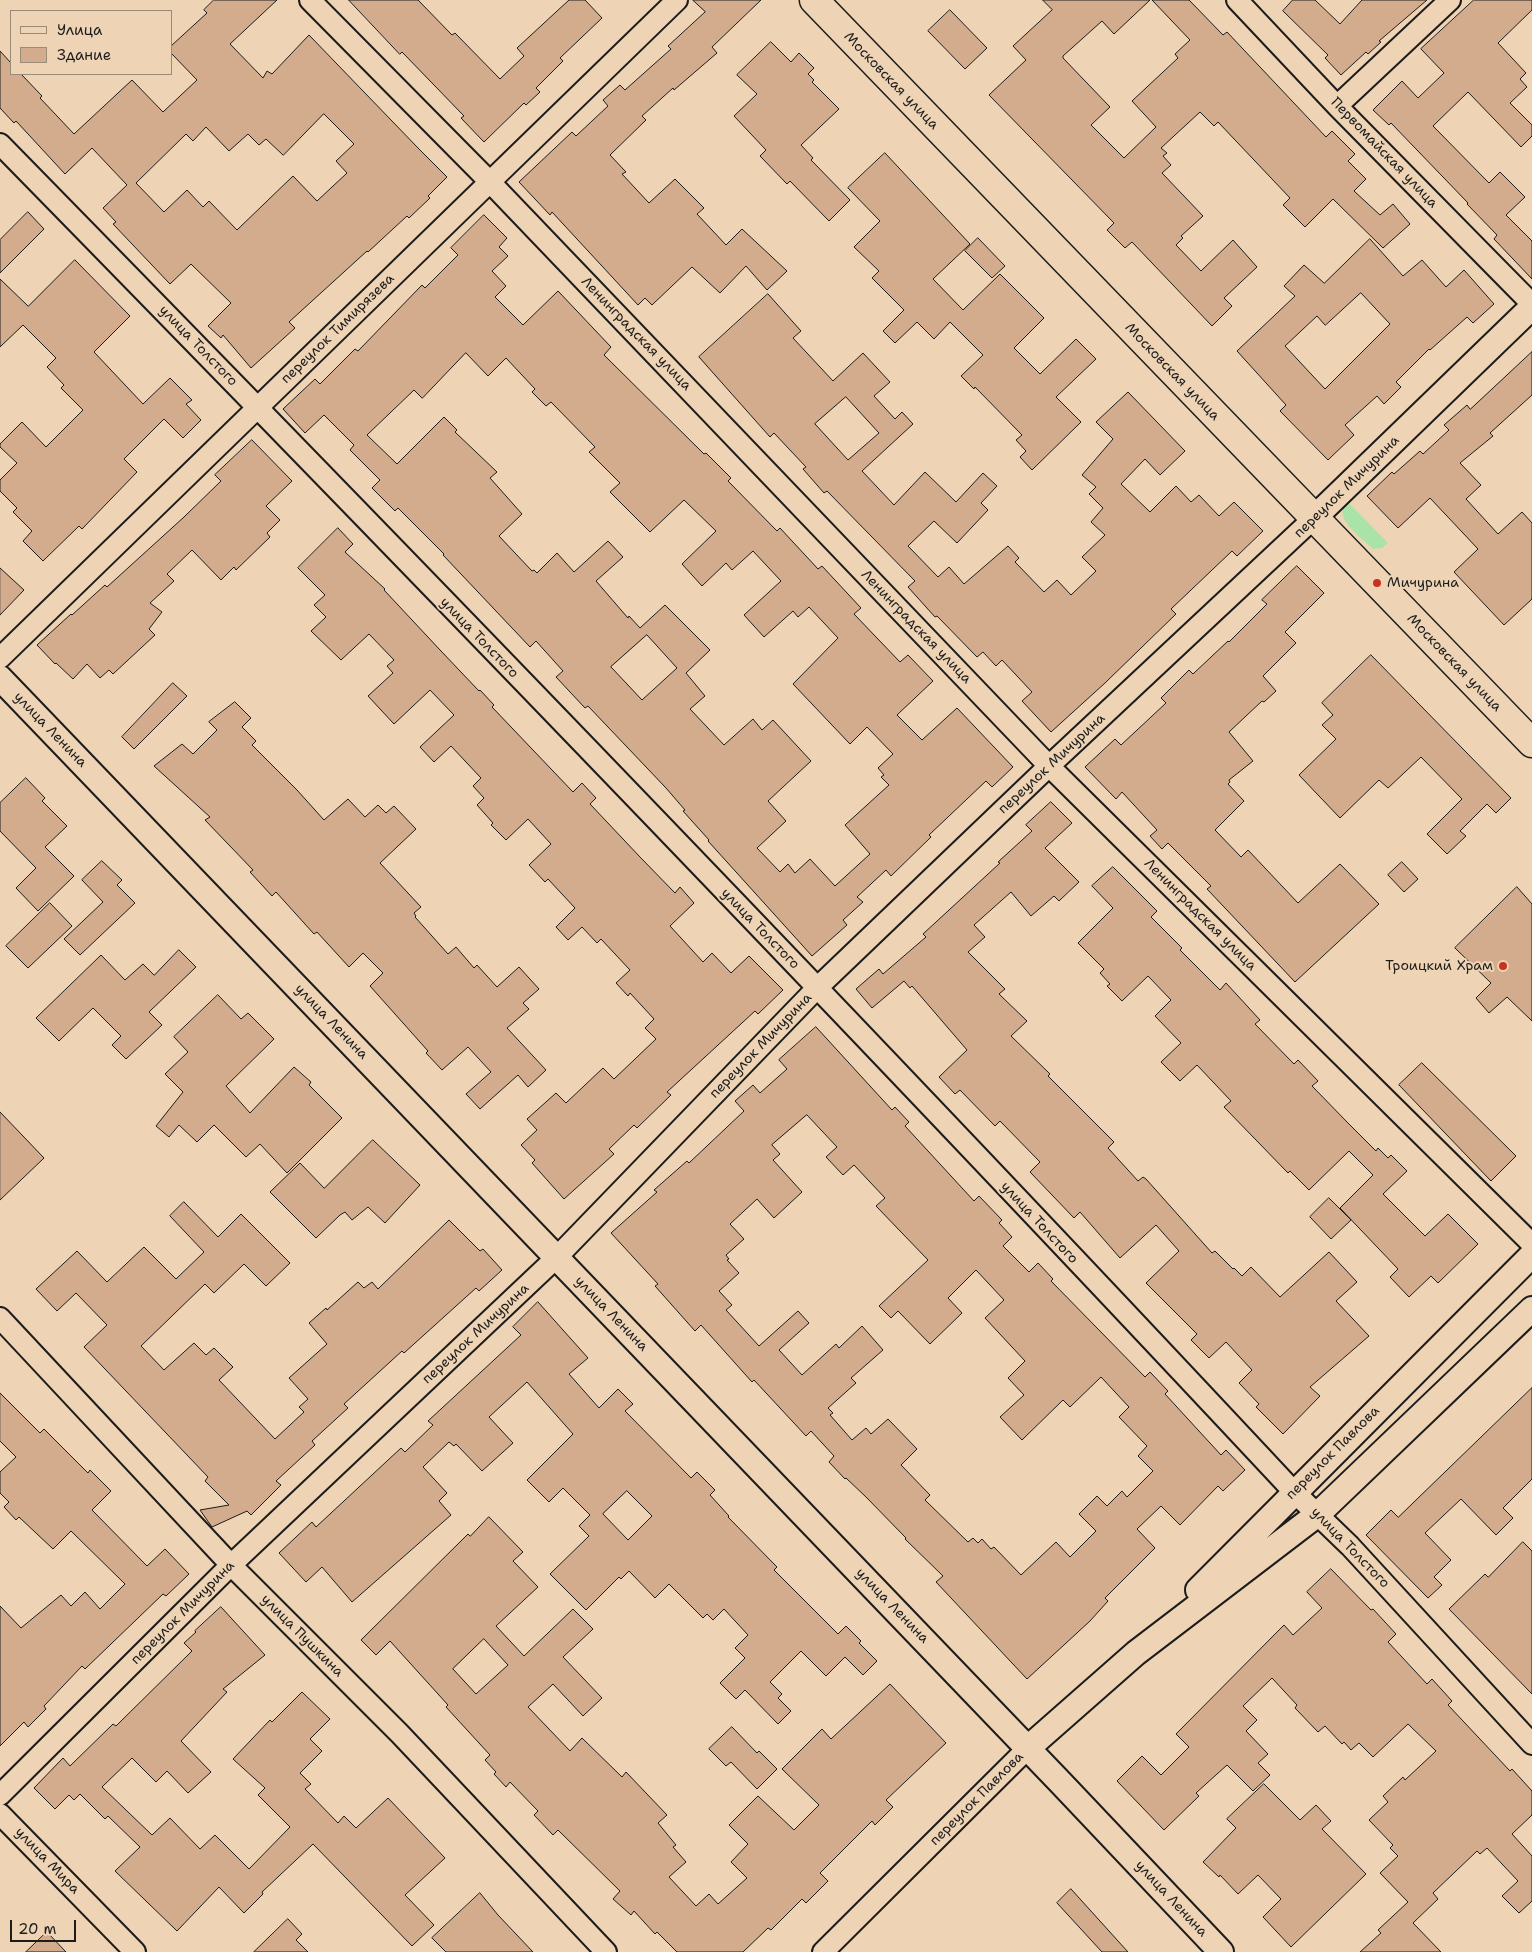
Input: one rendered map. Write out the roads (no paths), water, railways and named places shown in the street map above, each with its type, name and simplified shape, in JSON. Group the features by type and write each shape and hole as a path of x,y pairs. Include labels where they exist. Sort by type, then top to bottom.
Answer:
{"main road":[{"name":"Московская улица","path":"814,0 1532,743"}],"street":[{"name":"Ленинградская улица","path":"310,0 489,181 1049,766 1532,1244"},
{"name":"переулок Тимирязева","path":"0,658 677,0"},
{"name":"Первомайская улица","path":"1237,0 1337,106 1532,306"},
{"path":"1337,106 1450,0"},
{"name":"улица Толстого","path":"0,144 258,408 817,988 1294,1492 1350,1546 1532,1744"},
{"name":"переулок Мичурина","path":"0,1795 231,1565 557,1257 817,988 1049,766 1314,518 1532,306"},
{"name":"улица Ленина","path":"0,678 1028,1748 1221,1952"},
{"name":"переулок Павлова","path":"1136,1653 1294,1492 1532,1255"},
{"name":"переулок Павлова","path":"823,1952 1028,1748 1136,1653 1318,1514 1532,1309"},
{"name":"улица Пушкина","path":"0,1318 231,1565 400,1734 606,1952"},
{"name":"улица Мира","path":"0,1814 135,1952"}],"place":[{"name":"Мичурина","path":"1377,583"},
{"name":"Троицкий Храм","path":"1503,966"}]}
